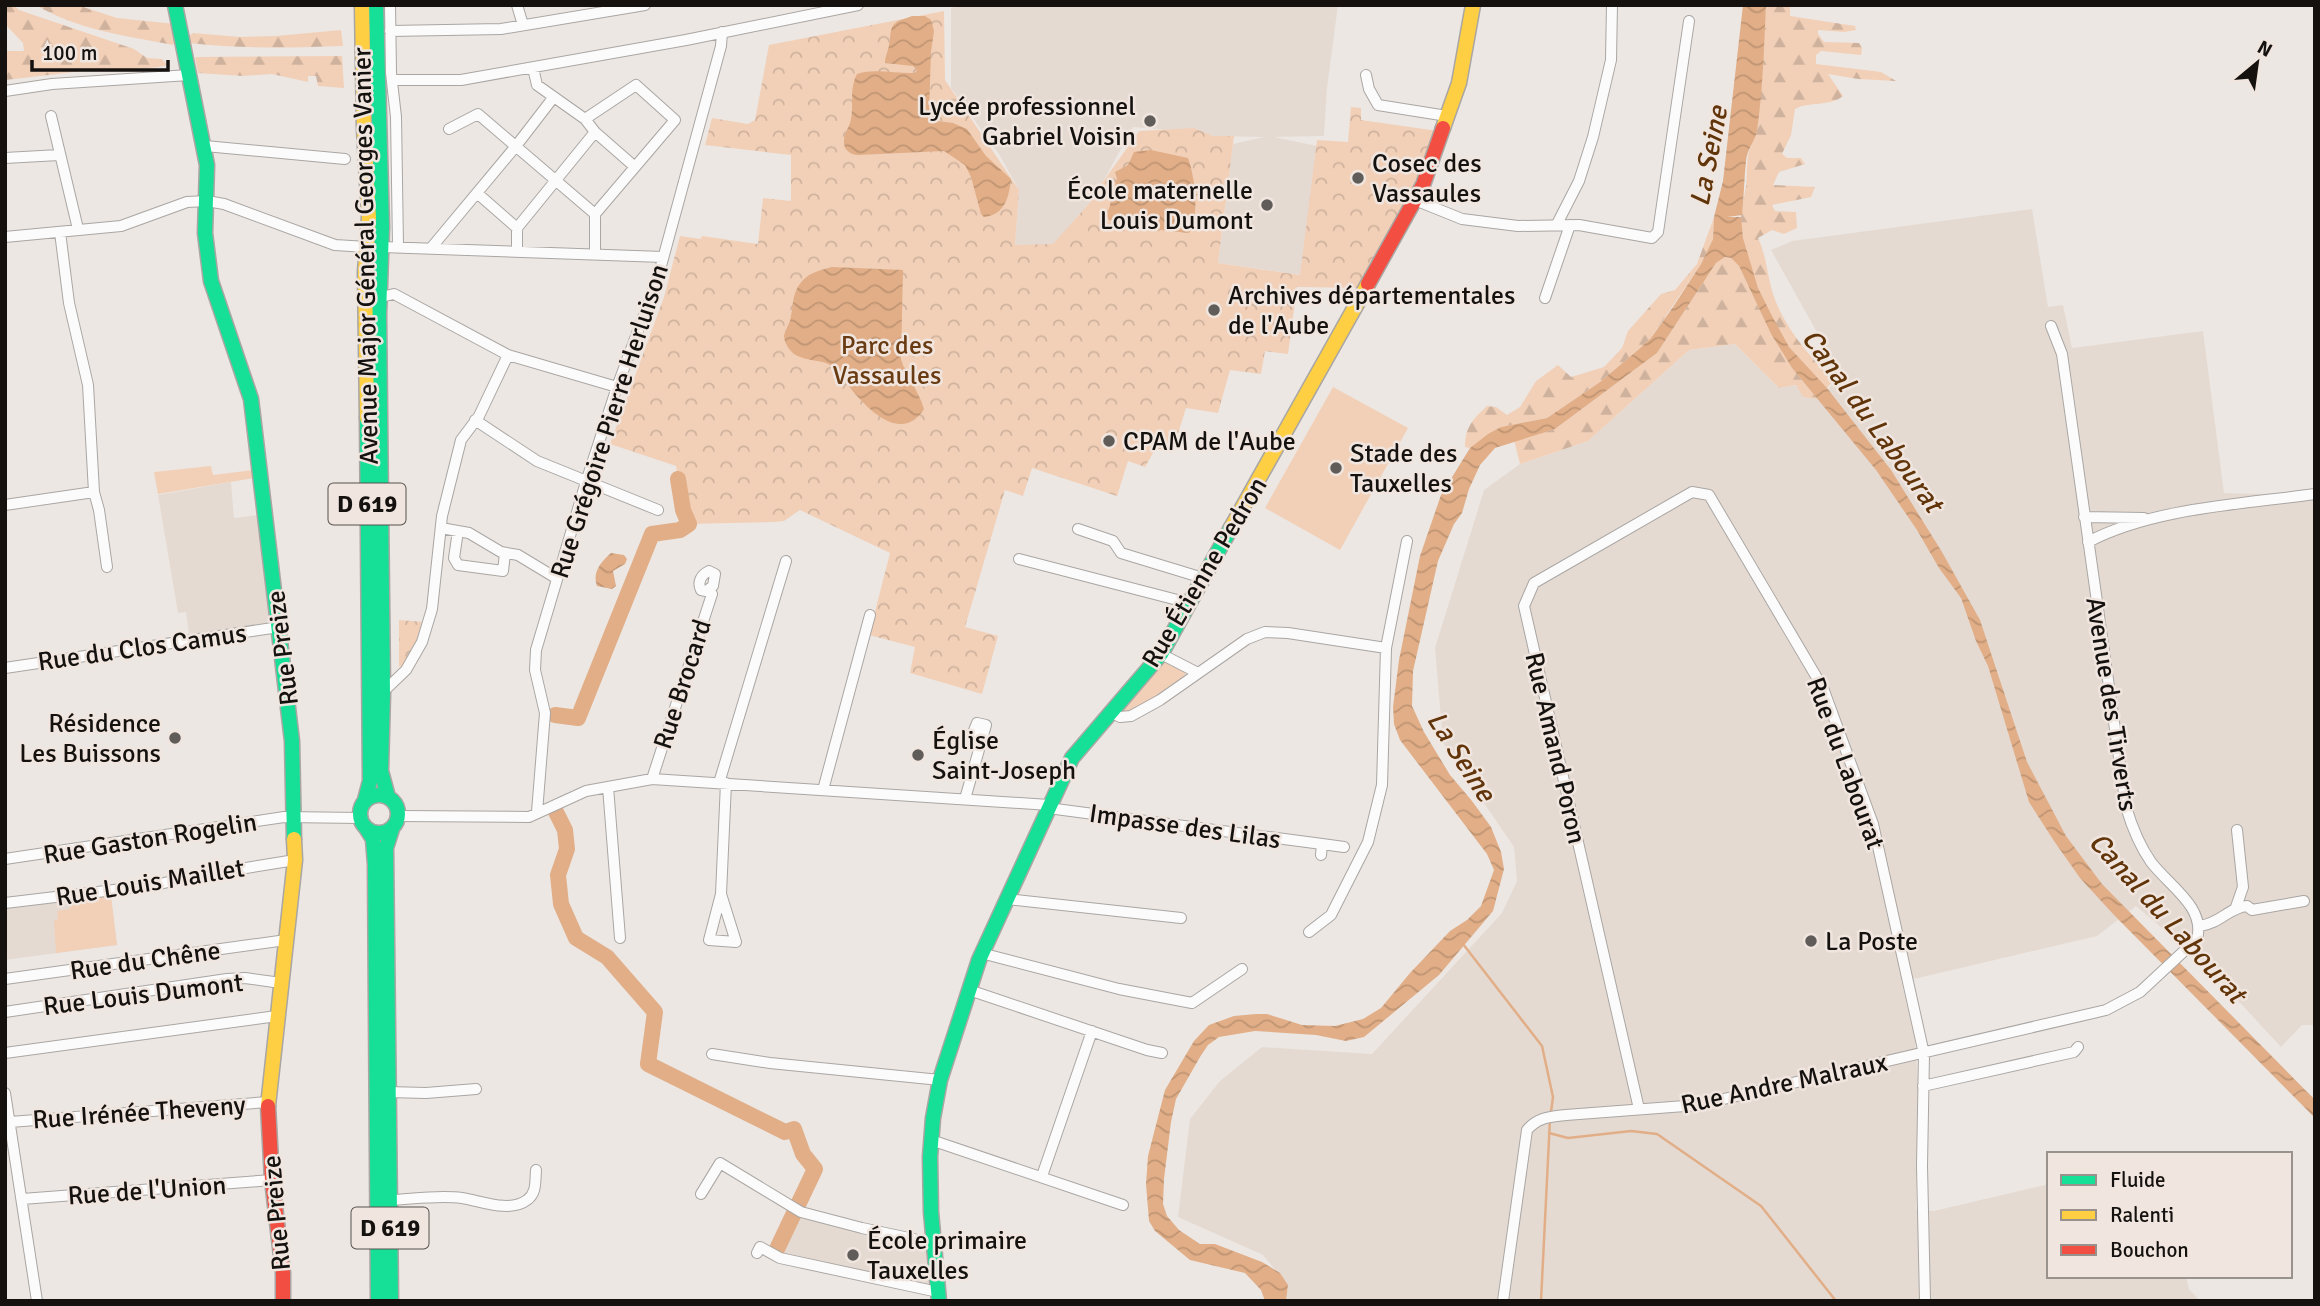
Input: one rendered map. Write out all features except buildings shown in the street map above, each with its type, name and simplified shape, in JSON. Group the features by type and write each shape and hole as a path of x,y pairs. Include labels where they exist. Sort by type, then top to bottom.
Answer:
{"street":[{"name":"Rue Preize","path":"175,5 205,146 205,233 211,281 251,399 292,741 295,860 268,1102 272,1180 283,1273 283,1301"},
{"name":"Avenue Major Général Georges Vanier","path":"362,5 364,129 369,218 375,247 365,297 370,755 370,781 365,800"},
{"name":"D 619","path":"376,5 375,247 382,296 379,315 383,692 381,771 388,797"},
{"path":"390,5 396,117 398,246"},
{"path":"517,5 523,25"},
{"path":"390,31 501,29 645,5"},
{"path":"392,80 461,80 858,5"},
{"name":"Rue Étienne Pedron","path":"939,1296 932,1243 932,1140 940,1080 981,953 1072,758 1161,653 1423,185 1459,83 1473,5"},
{"path":"1557,224 1579,181 1593,137 1611,60 1612,5"},
{"path":"1415,200 1462,219 1518,226 1570,225 1652,238 1658,232 1689,21"},
{"name":"Rue Grégoire Pierre Herluison","path":"537,812 545,713 534,670 536,650 586,482 617,387 656,282 721,46 722,32"},
{"path":"533,68 537,85 585,119 595,132 635,167"},
{"path":"5,91 52,84 189,75"},
{"path":"1366,75 1369,89 1378,105 1447,116"},
{"path":"585,119 636,85 675,120 595,215 595,254"},
{"path":"431,248 553,98"},
{"path":"449,129 478,114 595,215"},
{"path":"51,116 78,229"},
{"path":"517,251 517,228 595,132"},
{"path":"205,146 345,159"},
{"path":"5,158 59,155"},
{"path":"477,193 517,228"},
{"path":"5,237 121,226 187,202 207,201 225,204 335,245 663,257"},
{"path":"1545,298 1570,225"},
{"path":"60,232 69,303 88,385 94,492 107,567"},
{"path":"382,296 394,294 508,355 617,387"},
{"name":"Avenue des Tirverts","path":"2051,326 2062,354 2126,807 2134,833 2151,862 2193,909 2200,926"},
{"path":"383,692 406,670 422,642 432,609 442,528 461,440 475,420 508,355"},
{"path":"475,420 537,461 658,510"},
{"path":"5,505 94,492"},
{"name":"Rue Amand Poron","path":"1639,1109 1524,606 1534,583 1692,492 1709,495"},
{"path":"2084,517 2148,518 2315,494"},
{"name":"Rue du Labourat","path":"1709,495 1823,688 1873,824 1924,1054 1922,1166 1925,1301"},
{"path":"2088,542 2148,518"},
{"path":"442,528 469,533 505,552 518,555 556,578"},
{"path":"1078,529 1113,541 1121,553 1203,578"},
{"path":"458,531 454,558 458,565 503,571 505,552"},
{"path":"1309,932 1331,915 1368,842 1382,785 1386,648 1407,541"},
{"path":"1020,559 1189,603"},
{"path":"721,894 736,942 709,940 721,894 723,783 786,561"},
{"name":"Rue Brocard","path":"652,779 712,594 709,590"},
{"path":"823,790 870,615"},
{"name":"Rue du Clos Camus","path":"5,668 279,627"},
{"path":"1110,712 1120,717 1130,716 1160,700 1247,639 1265,632 1386,648"},
{"path":"1161,653 1198,673"},
{"path":"965,799 983,737"},
{"name":"Rue Brocard","path":"395,822 529,817 586,792 652,779 1048,806"},
{"path":"608,787 620,938"},
{"path":"295,817 363,823 382,833 395,822 396,805 388,797 376,795 365,800 362,806 363,823"},
{"name":"Impasse des Lilas","path":"1048,806 1321,849 1344,847"},
{"name":"Rue Gaston Rogelin","path":"5,859 295,817"},
{"name":"D 619","path":"391,1301 386,848 395,822"},
{"name":"D 619","path":"363,823 373,839 375,864 378,1301"},
{"path":"2236,907 2243,887 2237,830"},
{"name":"Rue Louis Maillet","path":"5,903 156,886 184,878 295,860"},
{"path":"1006,899 1181,918"},
{"path":"1924,1054 2106,1010 2140,992 2166,970 2197,939 2200,926 2214,924 2236,907 2247,906 2252,910 2304,901"},
{"name":"Rue du Chêne","path":"5,979 286,940"},
{"path":"981,953 1119,989 1192,1003 1242,969"},
{"name":"Rue Louis Dumont","path":"5,1012 227,979 245,978 281,983"},
{"path":"969,990 1162,1053"},
{"path":"5,1053 277,1016"},
{"path":"1042,1176 1092,1031"},
{"path":"1923,1086 2074,1052 2078,1048"},
{"path":"712,1054 771,1063 940,1080"},
{"name":"Rue Andre Malraux","path":"1503,1301 1527,1130 1534,1122 1566,1115 1698,1105 1924,1054"},
{"path":"388,1092 426,1093 476,1089"},
{"path":"5,1093 37,1301"},
{"name":"Rue Irénée Theveny","path":"10,1122 268,1102"},
{"path":"932,1140 1123,1205"},
{"path":"701,1194 720,1163 797,1210 932,1243"},
{"path":"390,1200 462,1198 489,1204 513,1205 530,1198 535,1191 536,1170"},
{"name":"Rue de l'Union","path":"22,1199 272,1180"},
{"path":"757,1253 760,1247 780,1258 939,1296"}],"shaded area":[{"name":"Lycée professionnel Gabriel Voisin","path":"961,5 1338,5 1327,88 1324,136 1274,137 1317,146 1301,275 1218,263 1233,144 1264,137 1213,136 1194,128 1181,131 1133,127 1094,198 1053,245 1015,245 1019,190 999,154 951,88 951,8"},
{"path":"2032,209 2048,307 2063,305 2072,348 2203,331 2224,493 2315,495 2315,1025 2302,1025 2281,1047 2204,964 2136,906 2097,936 1901,980 1915,1041 1918,1082 1916,1210 1934,1211 2047,1184 2047,1278 2186,1278 2189,1289 2200,1301 1286,1301 1288,1285 1263,1255 1178,1217 1190,1119 1220,1081 1262,1047 1372,1054 1502,913 1517,881 1514,847 1443,743 1435,648 1484,490 1520,464 1588,441 1689,350 1735,344 1779,388 1797,385 1818,399 1831,386 1838,370 1771,250 1792,241"},
{"path":"231,482 234,518 258,515 271,617 267,623 189,634 186,612 178,613 158,495"},
{"path":"111,896 117,945 5,960 5,908"},
{"name":"École primaire Tauxelles","path":"796,1217 922,1244 926,1251 930,1290 782,1258 778,1252"}],"green space":[{"path":"5,5 13,5 19,10 134,49 147,58 162,59 167,65 5,80 5,51 24,51 23,43 5,24"},
{"path":"36,5 77,5 117,18 175,24 177,39 173,45 103,31 68,21"},
{"path":"1766,5 1790,5 1790,16 1855,26 1856,30 1818,30 1818,34 1824,42 1859,43 1862,48 1861,55 1821,51 1816,55 1816,64 1881,72 1896,81 1828,74 1843,96 1832,102 1795,109 1791,135 1782,154 1787,158 1801,158 1805,164 1779,172 1773,185 1815,187 1811,197 1772,205 1775,211 1796,212 1797,228 1784,234 1772,230 1758,238 1781,313 1801,344 1834,380 1827,388 1790,349 1773,321 1757,286 1742,233 1741,219 1748,160 1756,135"},
{"name":"Parc des Vassaules","path":"944,11 945,80 1019,190 1015,245 1053,244 1094,198 1139,131 1194,128 1213,136 1234,136 1218,263 1300,275 1317,140 1348,142 1351,107 1361,108 1361,120 1438,131 1409,210 1364,288 1297,287 1288,354 1265,351 1261,374 1230,370 1218,413 1186,408 1172,453 1156,448 1145,467 1128,461 1117,496 1032,468 1023,496 1005,490 965,627 998,636 982,694 910,673 915,647 869,635 890,553 800,510 784,521 689,524 683,510 676,466 610,444 664,297 680,236 701,239 702,236 758,244 763,198 791,201 791,155 705,145 712,118 748,124 755,120 769,45"},
{"path":"341,30 343,46 228,46 190,43 189,36 193,33 240,37 276,36"},
{"path":"342,56 344,88 318,86 316,76 308,76 308,82 272,74 243,76 198,73 195,57"},
{"path":"1714,217 1713,239 1701,264 1651,338 1636,352 1600,382 1547,418 1501,427 1470,448 1465,447 1466,434 1471,424 1487,406 1496,407 1507,415 1520,407 1536,381 1558,365 1571,377 1604,367 1622,348 1628,331 1661,294 1675,290 1697,264"},
{"path":"1725,257 1731,258 1739,266 1771,334 1792,368 1818,399 1803,397 1796,385 1779,388 1735,344 1689,350 1588,441 1520,464 1514,440 1555,429 1657,353 1716,263"},
{"name":"Stade des Tauxelles","path":"1333,387 1408,428 1340,550 1265,508"},
{"path":"211,466 213,475 253,470 254,478 158,494 154,472"},
{"path":"399,620 424,622 417,645 402,667 399,666"},
{"path":"1167,662 1185,669 1185,676 1129,714 1122,715 1118,708 1157,664"},
{"path":"111,896 117,945 56,953 54,920 58,919 57,911 70,909 70,901"}],"water":[{"path":"1743,5 1766,5 1762,84 1757,131 1746,161 1742,215 1727,217 1741,217 1743,238 1758,288 1771,314 1789,347 1827,388 1891,470 1942,552 1980,620 2027,762 2066,836 2102,884 2315,1100 2315,1118 2114,915 2080,878 2054,841 2029,802 1988,666 1961,598 1876,470 1792,368 1771,334 1739,266 1731,258 1725,257 1716,263 1657,353 1555,429 1495,448 1480,465 1462,513 1454,524 1438,561 1413,671 1412,706 1450,775 1491,827 1501,852 1504,869 1493,911 1439,975 1364,1037 1346,1041 1316,1035 1255,1031 1219,1037 1208,1045 1176,1099 1164,1179 1163,1204 1167,1216 1179,1230 1200,1244 1215,1244 1262,1262 1280,1273 1288,1285 1286,1301 1265,1301 1261,1290 1245,1273 1190,1260 1155,1231 1149,1221 1146,1184 1148,1156 1165,1090 1194,1041 1209,1025 1234,1016 1267,1014 1302,1025 1335,1026 1363,1019 1381,1008 1450,931 1467,920 1481,906 1494,870 1487,854 1400,740 1394,724 1393,707 1399,660 1420,556 1441,495 1470,448 1501,427 1547,418 1600,382 1651,338 1701,264 1713,239 1714,217 1723,181"},
{"path":"912,16 925,16 931,20 934,31 929,112 938,121 967,129 986,156 1011,179 1005,204 991,216 984,217 981,214 965,165 944,151 857,155 844,146 857,74 878,71 915,73 917,70 913,66 885,63 893,26"},
{"path":"1151,150 1188,158 1195,196 1194,217 1189,233 1151,229 1109,220 1107,216 1117,179 1115,172 1128,165 1134,152"},
{"path":"832,267 903,270 901,359 924,409 915,419 896,424 886,420 867,407 834,367 799,357 787,346 784,336 799,285 809,275"},
{"path":"611,553 624,555 627,559 625,564 613,571 616,586 612,589 597,586 596,581 598,568"}],"waterway":[{"path":"555,715 578,718 652,534 680,530 689,524 683,510 678,479"},
{"path":"555,810 565,830 567,849 558,875 561,904 576,938 607,957 655,1012 648,1064 785,1132 794,1129 803,1154 815,1169 777,1249"},
{"path":"1463,944 1542,1046 1553,1097 1551,1112"},
{"path":"1541,1301 1550,1119"},
{"path":"1549,1133 1568,1138 1631,1131 1657,1134 1761,1206 1836,1301"}],"traffic: fast":[{"path":"175,5 207,165 205,233 211,281 251,399 292,741 294,839"},
{"path":"376,5 382,227 379,315 383,692 381,771 388,797"},
{"path":"365,800 370,781 367,418"},
{"path":"939,1301 931,1212 930,1157 933,1118 940,1080 979,960 1072,758 1161,654 1231,528"},
{"path":"379,795 393,800 398,814 393,828 379,833 365,828 360,814 365,800 379,795"},
{"path":"366,828 373,839 375,864 378,1301"},
{"path":"391,1301 386,848 392,829"}],"traffic: slow":[{"path":"362,5 369,218 365,272 367,418"},
{"path":"1443,128 1459,83 1473,5"},
{"path":"1231,528 1368,284"},
{"path":"268,1106 295,860 294,839"}],"traffic: jam":[{"path":"1368,284 1423,185 1443,128"},
{"path":"268,1106 272,1180 283,1273 283,1301"}],"place":[{"name":"Lycée professionnel Gabriel Voisin","path":"1150,121"},
{"name":"Cosec des Vassaules","path":"1358,178"},
{"name":"École maternelle Louis Dumont","path":"1267,205"},
{"name":"Archives départementales de l'Aube","path":"1214,310"},
{"name":"CPAM de l'Aube","path":"1109,441"},
{"name":"Stade des Tauxelles","path":"1336,468"},
{"name":"Résidence Les Buissons","path":"175,738"},
{"name":"Église Saint-Joseph","path":"918,755"},
{"name":"La Poste","path":"1811,941"},
{"name":"École primaire Tauxelles","path":"853,1255"}],"water label":[{"name":"La Seine","path":"1708,156"},
{"name":"Canal du Labourat","path":"1873,420"},
{"name":"La Seine","path":"1462,756"},
{"name":"Canal du Labourat","path":"2168,917"}]}
